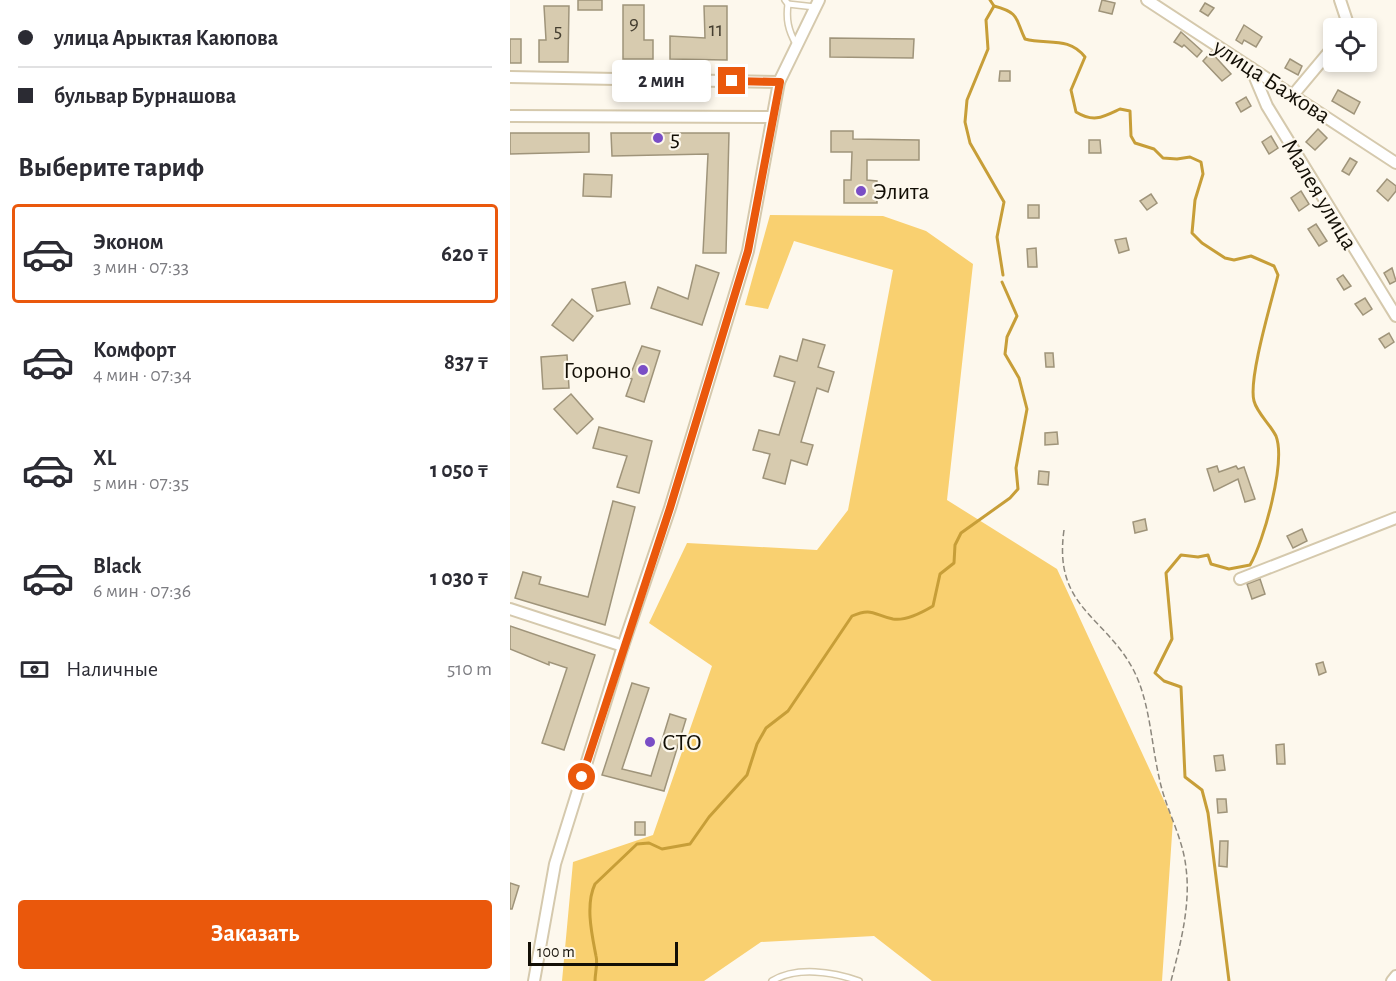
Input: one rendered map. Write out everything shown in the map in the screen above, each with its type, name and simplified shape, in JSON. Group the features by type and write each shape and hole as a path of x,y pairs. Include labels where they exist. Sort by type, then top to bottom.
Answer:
{"street":[{"name":"улица Бажова","path":"1147,0 1396,163"},
{"path":"1340,0 1346,18"},
{"path":"534,981 555,864 623,646 670,508 748,251 780,82 817,4"},
{"path":"1293,94 1323,59"},
{"name":"Малея улица","path":"1251,67 1267,106 1396,316"},
{"path":"510,77 780,82"},
{"path":"510,116 772,117"},
{"path":"1240,579 1396,518"},
{"path":"510,609 623,646"},
{"path":"1392,981 1396,976"}],"lane":[{"path":"797,45 790,34 786,17 787,2 817,4"},
{"path":"772,981 795,973 818,972 859,981"}],"path":[{"path":"1064,530 1061,554 1073,596 1123,652 1135,672 1147,708 1163,796 1186,867 1181,943 1172,981"}],"shaded area":[{"path":"770,215 883,216 926,231 973,264 947,500 1057,569 1173,820 1162,981 932,981 874,936 761,942 704,981 562,981 573,862 653,835 712,666 649,623 687,543 817,550 848,510 893,270 794,241 768,309 745,305"}],"building":[{"path":"578,0 602,0 602,10 578,10"},
{"path":"1102,0 1115,3 1112,14 1099,11"},
{"path":"1205,3 1214,8 1208,16 1200,11"},
{"path":"623,5 644,5 644,40 653,40 653,59 623,59"},
{"path":"544,6 569,6 568,62 539,62 539,40 546,40"},
{"path":"704,6 727,6 727,60 670,59 670,36 705,38"},
{"path":"1244,25 1262,37 1256,47 1244,40 1242,44 1236,40"},
{"path":"1181,32 1202,51 1197,57 1184,45 1182,47 1174,42"},
{"path":"830,38 914,39 913,58 830,57"},
{"path":"510,39 521,39 521,63 510,63"},
{"path":"1211,52 1231,74 1222,81 1203,61"},
{"path":"1290,59 1302,66 1298,75 1285,68"},
{"path":"1000,71 1010,71 1010,81 999,81"},
{"path":"1338,90 1360,102 1354,114 1332,101"},
{"path":"1246,97 1251,106 1241,112 1236,103"},
{"path":"1318,129 1327,138 1315,150 1306,142"},
{"path":"831,131 853,131 853,139 919,140 919,160 867,160 867,180 877,181 877,203 844,203 844,180 851,180 852,152 831,152"},
{"path":"510,133 589,133 589,152 510,154"},
{"path":"611,133 729,133 726,253 703,253 708,154 612,156"},
{"path":"1271,136 1278,148 1269,154 1262,142"},
{"path":"1089,140 1100,140 1101,153 1089,153"},
{"path":"1350,158 1357,162 1349,175 1342,171"},
{"path":"584,174 612,175 611,197 583,196"},
{"path":"1387,179 1396,186 1396,191 1388,201 1377,191"},
{"path":"1301,191 1309,204 1299,211 1291,198"},
{"path":"1151,194 1157,203 1147,210 1140,201"},
{"path":"1028,205 1039,205 1039,218 1028,218"},
{"path":"1316,224 1327,241 1319,246 1308,229"},
{"path":"1126,238 1129,250 1119,253 1115,240"},
{"path":"1036,248 1037,267 1028,267 1027,249"},
{"path":"696,265 719,273 702,325 651,308 658,287 688,299"},
{"path":"1392,268 1396,281 1390,284 1384,273"},
{"path":"1343,275 1351,286 1344,290 1337,279"},
{"path":"625,282 630,304 597,311 592,289"},
{"path":"1365,298 1372,309 1363,315 1355,304"},
{"path":"572,299 593,316 573,341 552,325"},
{"path":"1389,333 1394,342 1385,348 1379,339"},
{"path":"803,339 825,345 818,367 834,372 828,392 817,388 801,442 813,445 807,465 791,460 785,484 763,478 770,454 753,450 759,430 779,435 795,382 774,376 780,356 797,361"},
{"name":"Гороно","path":"642,346 660,351 644,402 626,396 632,379 629,378"},
{"path":"1045,353 1053,353 1054,367 1046,367"},
{"path":"567,355 569,388 543,389 541,357"},
{"path":"571,394 593,419 577,434 554,409"},
{"path":"599,427 652,441 639,493 617,487 627,456 593,448"},
{"path":"1057,432 1058,444 1045,445 1045,433"},
{"path":"1217,466 1219,472 1236,466 1238,469 1244,467 1255,499 1245,502 1238,479 1214,491 1207,469"},
{"path":"1039,471 1049,472 1048,485 1038,484"},
{"path":"613,501 635,507 605,625 515,598 523,572 541,577 539,584 588,597"},
{"path":"1145,519 1147,530 1135,533 1133,522"},
{"path":"1302,529 1307,541 1293,548 1287,536"},
{"path":"1260,579 1265,594 1252,599 1247,584"},
{"path":"510,626 595,655 564,750 542,743 567,668 549,662 549,665 510,649"},
{"path":"1323,662 1326,672 1319,675 1316,664"},
{"path":"632,683 649,688 622,769 651,776 670,714 686,719 664,791 602,775"},
{"path":"1284,744 1285,764 1277,764 1276,745"},
{"path":"1223,755 1225,770 1216,771 1214,756"},
{"path":"1217,799 1226,799 1227,812 1218,813"},
{"path":"635,822 645,822 645,835 635,835"},
{"path":"1220,841 1228,841 1227,867 1219,866"},
{"path":"510,883 519,886 512,909 510,909"}],"waterway":[{"path":"990,0 994,6 1016,17 1025,39 1072,46 1085,57 1071,90 1076,112 1093,118 1120,109 1130,111 1131,136 1135,143 1154,149 1163,158 1190,157 1201,162 1203,174 1195,200 1192,233 1202,243 1225,258 1234,260 1251,256 1274,266 1278,275 1257,358 1253,390 1254,401 1276,436 1278,448 1276,482 1267,520 1250,565 1229,569 1211,564 1208,555 1198,557 1181,555 1166,573 1172,639 1155,673 1164,681 1181,687 1185,777 1202,790 1208,813 1229,981"},
{"path":"994,6 986,20 988,49 967,100 965,122 970,143 1004,202 997,237 1003,275"},
{"path":"595,981 597,959 591,930 590,910 595,884 637,844 649,843 662,849 690,844 709,817 747,775 757,744 766,728 788,711 852,616 869,612 893,619 903,619 933,606 940,574 954,563 955,545 961,533 1010,498 1018,489 1016,468 1027,409 1019,378 1005,354 1007,337 1017,316 1002,282"}],"place":[{"name":"5","path":"658,138"},
{"name":"Элита","path":"861,191"},
{"name":"Гороно","path":"643,370"},
{"name":"СТО","path":"650,742"}],"route":[{"path":"582,777 670,508 748,251 758,206 780,82 732,81"}]}
